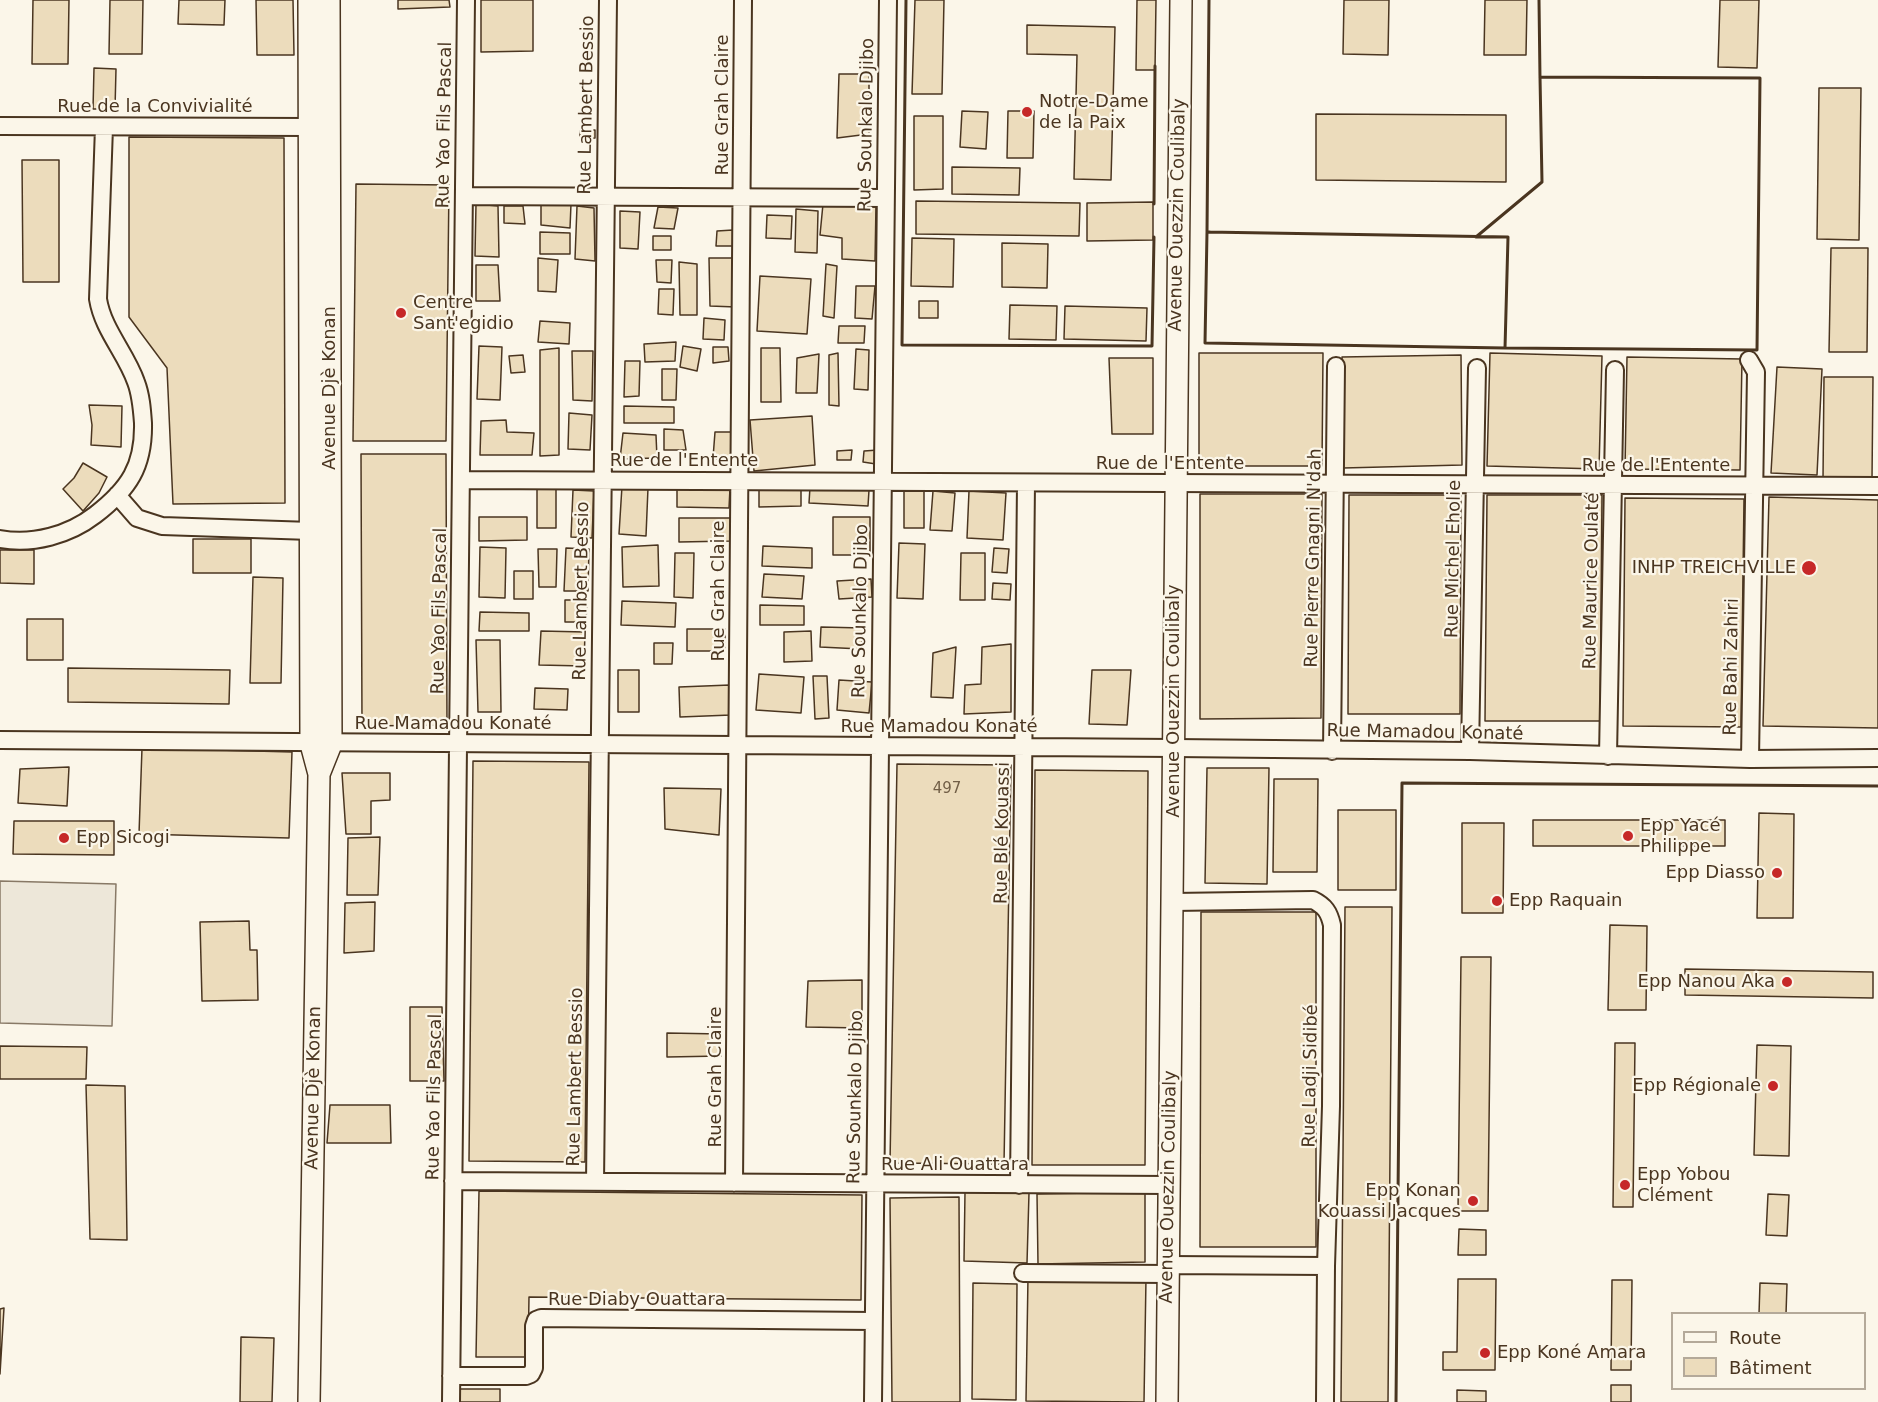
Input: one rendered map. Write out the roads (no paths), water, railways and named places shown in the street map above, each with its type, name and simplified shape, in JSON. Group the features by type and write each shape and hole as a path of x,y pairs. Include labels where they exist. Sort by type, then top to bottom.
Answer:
{"street":[{"name":"Avenue Djè Konan","path":"309,0 311,531 321,744"},
{"name":"Avenue Djè Konan","path":"309,1402 321,744 329,0"},
{"name":"Rue Yao Fils Pascal","path":"451,1402 466,0"},
{"name":"Rue Lambert Bessio","path":"595,1182 608,0"},
{"name":"Rue Grah Claire","path":"734,1183 744,0"},
{"name":"Rue Sounkalo Djibo","path":"873,1402 888,0"},
{"name":"Avenue Ouezzin Coulibaly","path":"1167,1402 1181,0"},
{"name":"Rue de la Convivialité","path":"0,126 310,127"},
{"path":"0,539 33,540 54,536 78,527 97,513 129,483 139,462 143,446 143,418 136,382 100,313 98,299 104,127"},
{"path":"464,196 885,198"},
{"name":"Rue Bahi Zahiri","path":"1749,360 1756,372 1750,759"},
{"name":"Rue Pierre Gnagni N'dah","path":"1332,751 1336,366"},
{"name":"Rue Michel Eholie","path":"1470,751 1477,368"},
{"name":"Rue Maurice Oulaté","path":"1608,756 1615,370"},
{"name":"Rue de l'Entente","path":"461,480 1878,486"},
{"name":"Rue Blé Kouassi","path":"1019,1185 1026,483"},
{"path":"117,495 137,518 162,526 311,531"},
{"name":"Rue Mamadou Konaté","path":"0,740 321,744 1175,748 1470,751 1750,759 1878,758"},
{"name":"Rue Ladji Sidibé","path":"1173,902 1313,900 1323,905 1330,915 1332,925 1331,1106 1325,1402"},
{"name":"Rue Ali Ouattara","path":"453,1181 1169,1185"},
{"path":"1023,1273 1326,1266"},
{"name":"Rue Diaby Ouattara","path":"452,1376 526,1376 531,1374 534,1368 534,1326 536,1320 541,1318 873,1321"}],"place":[{"name":"Notre-Dame de la Paix","path":"1027,112"},
{"name":"Centre Sant'egidio","path":"401,313"},
{"name":"INHP TREICHVILLE","path":"1809,568"},
{"name":"Epp Yacé Philippe","path":"1628,836"},
{"name":"Epp Sicogi","path":"64,838"},
{"name":"Epp Diasso","path":"1777,873"},
{"name":"Epp Raquain","path":"1497,901"},
{"name":"Epp Nanou Aka","path":"1787,982"},
{"name":"Epp Régionale","path":"1773,1086"},
{"name":"Epp Yobou Clément","path":"1625,1185"},
{"name":"Epp Konan Kouassi Jacques","path":"1473,1201"},
{"name":"Epp Koné Amara","path":"1485,1353"}]}
